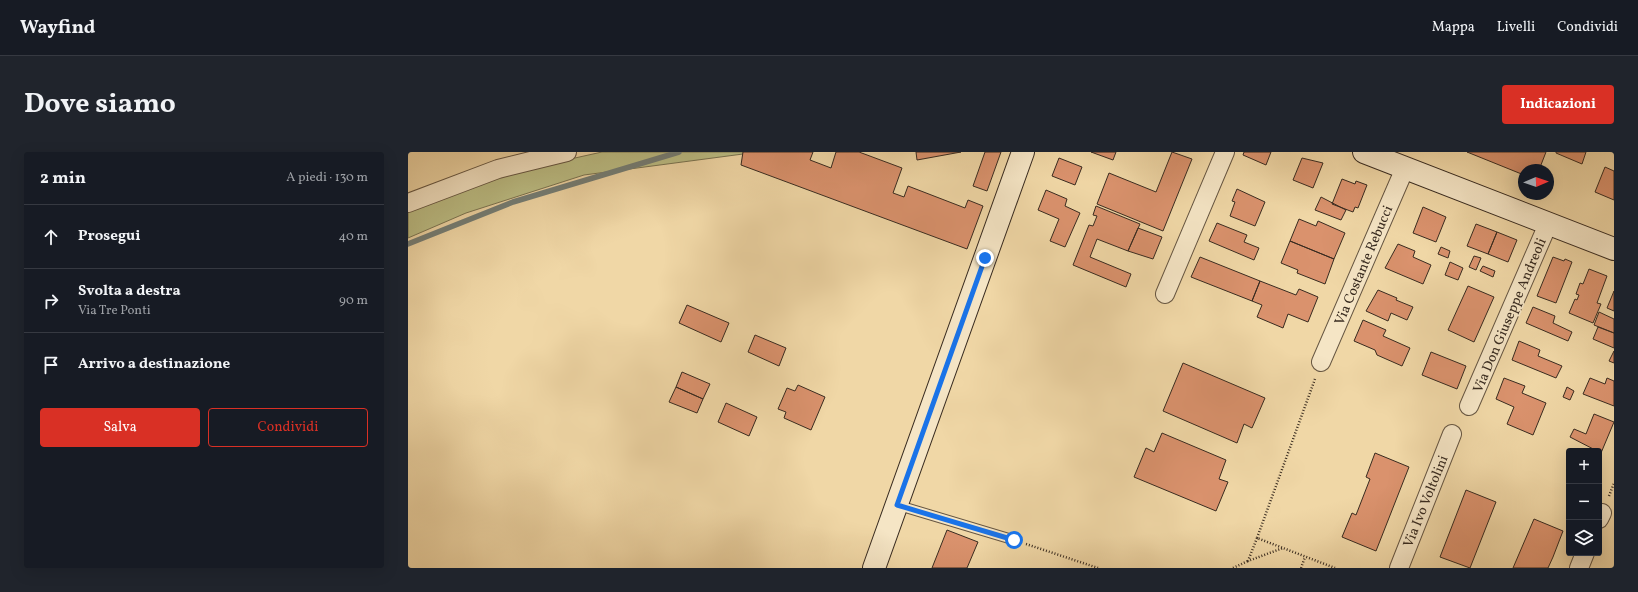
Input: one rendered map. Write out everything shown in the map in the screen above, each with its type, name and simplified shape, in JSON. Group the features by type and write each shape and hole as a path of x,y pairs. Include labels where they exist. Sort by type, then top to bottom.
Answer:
{"street":[{"path":"408,204 498,169 567,152"},
{"path":"874,568 1023,152"},
{"path":"1165,294 1225,152"},
{"path":"1364,152 1614,249"},
{"name":"Via Costante Rebucci","path":"1321,362 1405,168"},
{"name":"Via Don Giuseppe Andreoli","path":"1469,406 1548,224"},
{"name":"Via Ivo Voltolini","path":"1399,568 1452,434"},
{"path":"1579,568 1584,556"}],"lane":[{"path":"897,505 1014,540"}],"path":[{"path":"1248,561 1321,362"},
{"path":"1257,538 1335,568"},
{"path":"1014,540 1098,568"},
{"path":"1233,568 1283,548"},
{"path":"1301,568 1305,556"}],"green space":[{"path":"602,152 743,152 743,154 584,175 466,213 408,238 408,195"}],"building":[{"path":"743,152 813,152 810,160 831,168 836,152 859,152 902,168 893,193 904,197 908,186 965,208 968,200 983,206 967,249 741,165"},
{"path":"916,152 961,152 917,160"},
{"path":"985,152 1001,152 987,191 973,186"},
{"path":"1091,152 1116,152 1113,160"},
{"path":"1172,152 1192,159 1163,231 1097,204 1109,173 1156,192"},
{"path":"1244,152 1271,152 1266,165 1243,155"},
{"path":"1467,152 1546,152 1541,164 1518,164 1518,173"},
{"path":"1556,152 1586,152 1582,164"},
{"path":"1059,158 1082,167 1075,185 1052,176"},
{"path":"1302,158 1323,163 1313,188 1293,180"},
{"path":"1605,167 1614,171 1614,200 1595,192"},
{"path":"1342,179 1355,184 1356,181 1367,185 1358,208 1355,207 1353,212 1332,204"},
{"path":"1237,189 1265,202 1255,226 1230,216 1235,202 1232,201"},
{"path":"1046,190 1067,199 1065,206 1080,213 1065,247 1050,241 1059,219 1038,210"},
{"path":"1321,197 1346,210 1341,220 1315,210"},
{"path":"1096,206 1140,224 1128,251 1097,239 1090,257 1131,274 1126,287 1073,265 1089,225 1093,226 1097,216 1093,215"},
{"path":"1423,207 1446,217 1436,242 1413,233"},
{"path":"1299,219 1316,226 1318,221 1345,233 1334,259 1290,241"},
{"path":"1217,223 1247,235 1244,242 1259,248 1254,260 1209,241"},
{"path":"1476,224 1497,232 1488,254 1467,246"},
{"path":"1138,228 1162,237 1153,259 1128,251"},
{"path":"1497,232 1517,240 1508,262 1488,254"},
{"path":"1290,241 1334,259 1325,284 1297,273 1298,270 1281,263"},
{"path":"1398,244 1415,251 1413,257 1431,265 1423,284 1385,268"},
{"path":"1441,247 1450,251 1448,258 1438,254"},
{"path":"1474,256 1481,258 1476,270 1469,267"},
{"path":"1200,257 1260,281 1252,301 1191,277"},
{"path":"1553,257 1572,262 1556,303 1537,296"},
{"path":"1450,262 1463,268 1458,280 1445,275"},
{"path":"1483,266 1495,271 1493,277 1480,271"},
{"path":"1589,269 1607,276 1597,303 1601,304 1593,323 1569,313 1575,299 1577,300 1579,295 1576,294 1580,283 1583,284"},
{"path":"1260,281 1296,295 1299,289 1318,297 1308,322 1288,314 1283,328 1257,317 1262,305 1252,301"},
{"path":"1468,286 1494,297 1474,342 1448,330"},
{"path":"1378,290 1413,307 1407,320 1391,313 1388,321 1366,311"},
{"path":"1614,291 1614,311 1607,308"},
{"path":"687,305 729,323 721,342 679,323"},
{"path":"1533,307 1555,316 1553,323 1572,332 1568,341 1526,323"},
{"path":"1599,312 1614,319 1614,333 1594,325"},
{"path":"1363,320 1386,330 1383,336 1410,348 1402,366 1377,355 1375,350 1354,341"},
{"path":"1598,327 1614,333 1614,348 1593,339"},
{"path":"755,335 786,348 779,366 748,352"},
{"path":"1519,341 1540,350 1538,356 1562,366 1556,378 1512,360"},
{"path":"1614,351 1614,363 1609,361"},
{"path":"1431,352 1466,366 1457,389 1422,375"},
{"path":"1183,363 1265,398 1252,428 1244,424 1237,443 1163,411"},
{"path":"682,372 710,384 703,399 676,387"},
{"path":"1504,378 1525,386 1522,393 1546,403 1533,435 1507,424 1514,407 1496,399"},
{"path":"1590,378 1605,384 1607,378 1614,381 1614,406 1583,394"},
{"path":"798,385 825,397 811,430 784,418 786,412 778,409 787,388 795,391"},
{"path":"676,387 703,399 697,413 669,402"},
{"path":"1567,387 1574,391 1570,400 1563,397"},
{"path":"726,403 757,417 749,436 718,422"},
{"path":"1594,414 1614,422 1602,451 1602,448 1591,448 1570,437 1574,429 1586,434"},
{"path":"1162,433 1226,460 1219,479 1228,482 1216,511 1134,477 1146,448 1154,452"},
{"path":"1375,453 1409,467 1376,551 1342,537 1352,513 1356,515 1370,479 1366,477"},
{"path":"1466,490 1496,502 1470,568 1440,557"},
{"path":"1534,519 1563,531 1553,557 1548,568 1513,568"},
{"path":"947,530 978,542 967,568 932,568"}],"waterway":[{"path":"408,244 513,202 679,152"}],"route":[{"path":"985,258 897,505 1014,540"}]}
